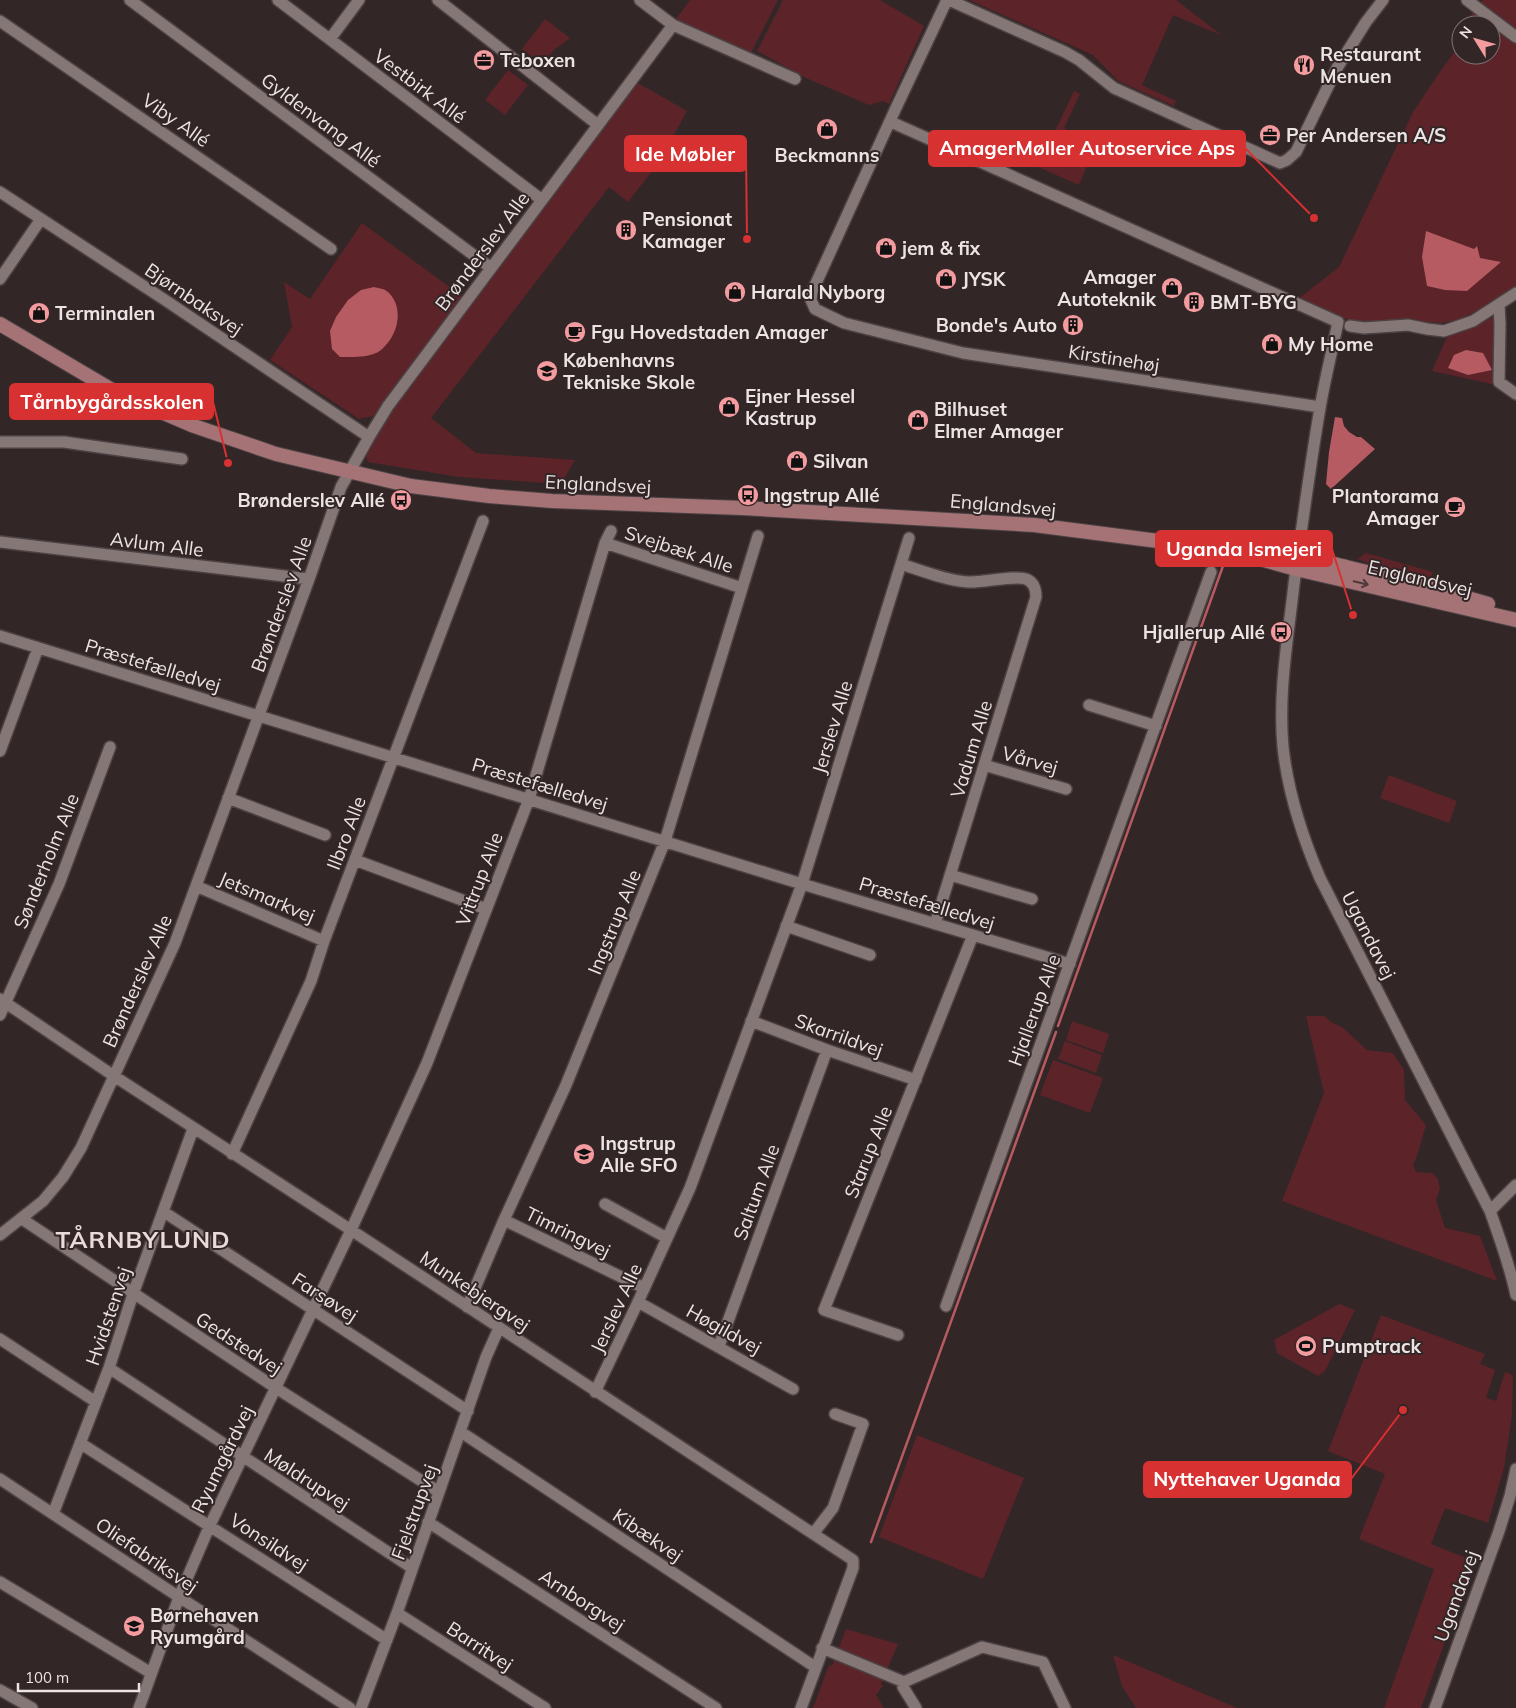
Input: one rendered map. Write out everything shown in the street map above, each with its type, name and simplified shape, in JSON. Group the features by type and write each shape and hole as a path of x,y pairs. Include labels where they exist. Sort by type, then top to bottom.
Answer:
{"main road":[{"name":"Englandsvej","path":"0,324 117,393 186,422 276,454 411,486 489,496 615,504 742,508 1024,524 1228,550 1297,562 1438,589 1516,613"},
{"name":"Englandsvej","path":"1297,562 1516,620"}],"street":[{"name":"Gyldenvang Allé","path":"130,0 491,268"},
{"name":"Vestbirk Allé","path":"278,0 542,200"},
{"path":"330,39 359,0"},
{"path":"438,0 598,125"},
{"path":"640,0 673,25 794,79"},
{"name":"Kirstinehøj","path":"1320,406 963,353 844,323 815,309 810,299 948,0 1065,52 1079,60 1114,88 1280,163 1296,152 1337,68 1366,22 1383,0"},
{"path":"1466,0 1516,37"},
{"name":"Viby Allé","path":"0,21 331,249"},
{"name":"Brønderslev Alle","path":"0,1235 22,1219 48,1195 63,1177 81,1148 175,943 309,580 341,487 349,471 388,406 673,25"},
{"path":"891,122 1338,322 1320,406 1297,562"},
{"name":"Bjørnbaksvej","path":"0,192 165,300 368,437"},
{"path":"0,279 41,219"},
{"path":"1350,326 1364,328 1408,325 1444,331 1473,321 1516,293"},
{"path":"1498,305 1500,324 1499,382 1516,394"},
{"path":"0,442 64,442 182,459"},
{"name":"Ilbro Alle","path":"232,1154 307,989 483,521"},
{"name":"Vittrup Alle","path":"351,1230 427,1063 529,799 610,531"},
{"name":"Ingstrup Alle","path":"467,1307 504,1220 566,1085 665,841 758,536"},
{"name":"Jerslev Alle","path":"595,1392 690,1188 802,884 909,538"},
{"name":"Avlum Alle","path":"0,542 309,580"},
{"name":"Svejbæk Alle","path":"605,543 742,588"},
{"name":"Ugandavej","path":"1297,562 1282,684 1284,749 1288,782 1296,815 1320,878 1490,1211 1511,1273 1516,1295"},
{"name":"Vadum Alle","path":"901,564 946,578 969,582 1023,578 1033,584 1036,591 1036,597 935,924"},
{"name":"Hjallerup Alle","path":"946,1306 1211,572"},
{"name":"Præstefælledvej","path":"0,636 802,884 1070,964"},
{"path":"0,751 38,648"},
{"path":"1090,705 1156,726"},
{"name":"Sønderholm Alle","path":"0,1015 3,1000 59,884 110,747"},
{"name":"Vårvej","path":"984,765 1066,789"},
{"path":"228,798 324,834"},
{"path":"355,860 486,909"},
{"path":"950,875 1032,899"},
{"name":"Jetsmarkvej","path":"196,886 324,941"},
{"path":"786,926 870,955"},
{"name":"Starup Alle","path":"898,1335 824,1310 973,935"},
{"name":"Munkebjergvej","path":"3,1000 193,1129 351,1230 853,1560 853,1568 800,1708"},
{"name":"Skarrildvej","path":"751,1021 827,1050 916,1080"},
{"name":"Saltum Alle","path":"719,1346 827,1050"},
{"name":"Hvidstenvej","path":"54,1514 193,1129"},
{"path":"1490,1211 1516,1185"},
{"path":"605,1204 667,1238"},
{"name":"Farsøvej","path":"164,1212 468,1411"},
{"name":"Gedstedvej","path":"22,1219 276,1388 438,1492"},
{"name":"Timringvej","path":"504,1220 644,1288"},
{"name":"Ryumgårdvej","path":"140,1707 179,1597 210,1525 351,1230"},
{"name":"Høgildvej","path":"638,1302 793,1389"},
{"name":"Fjelstrupvej","path":"361,1708 397,1613 438,1492 498,1328"},
{"path":"0,1339 96,1402"},
{"name":"Møldrupvej","path":"108,1368 412,1568"},
{"path":"813,1534 833,1508 863,1424 835,1414"},
{"name":"Kibækvej","path":"461,1432 815,1667"},
{"name":"Vonsildvej","path":"80,1443 387,1640"},
{"name":"Ugandavej","path":"1435,1708 1513,1496 1516,1469"},
{"name":"Oliefabriksvej","path":"0,1478 350,1708"},
{"name":"Arnborgvej","path":"428,1522 716,1708"},
{"path":"0,1582 152,1674"},
{"name":"Barritvej","path":"397,1613 545,1708"},
{"path":"822,1648 904,1682 982,1647 1043,1662 1065,1708"},
{"path":"904,1682 903,1688 916,1708"},
{"path":"0,1690 32,1708"}],"shaded area":[{"path":"690,0 778,0 751,53 676,19"},
{"path":"783,0 880,0 924,26 889,104 883,101 869,105 806,78 757,51"},
{"path":"969,0 1176,0 1221,35 1173,15 1142,85 1176,101 1174,106 1118,81 1093,55"},
{"path":"1483,0 1516,0 1516,289 1458,320 1441,323 1396,320 1368,324 1366,322 1356,323 1298,299 1339,267 1413,112 1451,57 1451,65 1501,65 1501,15 1471,15"},
{"path":"545,19 570,38 554,50 542,64 522,49"},
{"path":"508,70 528,85 505,115 485,100"},
{"path":"636,82 687,111 660,161 628,202 609,187 431,418 476,453 575,460 561,484 459,477 368,462 365,454 372,438"},
{"path":"1074,91 1080,94 1064,128 1078,135 1070,152 1089,161 1079,185 1038,167"},
{"path":"362,223 462,296 373,416 359,419 270,360 292,327 284,282 310,299"},
{"path":"1426,231 1474,249 1477,246 1480,258 1501,262 1467,291 1445,290 1427,286 1422,257"},
{"path":"374,287 388,292 396,306 397,322 392,337 377,353 340,357 332,349 330,331 336,317 348,300 361,290"},
{"path":"1494,317 1495,375 1492,384 1432,371 1447,337"},
{"path":"1466,350 1483,353 1492,370 1468,375 1448,368 1454,355"},
{"path":"1335,417 1342,418 1344,426 1349,432 1357,437 1361,437 1375,449 1331,489 1326,484"},
{"path":"1366,553 1433,572 1430,579 1357,559"},
{"path":"1389,775 1457,801 1449,823 1380,798"},
{"path":"1306,1016 1324,1016 1342,1027 1367,1050 1393,1053 1404,1070 1405,1100 1426,1125 1413,1165 1416,1172 1432,1173 1438,1179 1440,1189 1436,1200 1445,1228 1480,1236 1497,1281 1282,1201 1324,1093"},
{"path":"1072,1021 1109,1034 1103,1053 1066,1040"},
{"path":"1065,1041 1102,1055 1096,1073 1058,1059"},
{"path":"1053,1060 1103,1078 1090,1113 1040,1095"},
{"name":"Pumptrack","path":"1339,1304 1355,1310 1325,1371 1318,1376 1277,1353 1274,1340"},
{"path":"1381,1315 1485,1354 1480,1364 1495,1370 1486,1398 1496,1401 1505,1372 1513,1375 1512,1415 1504,1468 1488,1523 1445,1508 1431,1544 1474,1561 1421,1708 1384,1708 1434,1569 1359,1539 1385,1474 1328,1451"},
{"path":"917,1435 1024,1478 983,1579 879,1537"},
{"path":"846,1629 898,1644 881,1684 883,1686 876,1695 884,1708 813,1708 829,1665 832,1666"},
{"path":"1113,1655 1237,1708 1136,1708 1122,1686"}],"waterway":[{"path":"1058,1026 1223,566"},
{"path":"871,1542 1056,1032"}],"place":[{"name":"Teboxen","path":"484,60"},
{"name":"Restaurant Menuen","path":"1304,65"},
{"name":"Beckmanns","path":"827,129"},
{"name":"Per Andersen A/S","path":"1270,135"},
{"name":"AmagerMøller Autoservice Aps","path":"1314,218"},
{"name":"Pensionat Kamager","path":"626,230"},
{"name":"Ide Møbler","path":"747,239"},
{"name":"jem & fix","path":"886,248"},
{"name":"JYSK","path":"946,279"},
{"name":"Amager Autoteknik","path":"1172,288"},
{"name":"Harald Nyborg","path":"735,292"},
{"name":"BMT-BYG","path":"1194,302"},
{"name":"Terminalen","path":"39,313"},
{"name":"Bonde's Auto","path":"1073,325"},
{"name":"Fgu Hovedstaden Amager","path":"575,332"},
{"name":"My Home","path":"1272,344"},
{"name":"Københavns Tekniske Skole","path":"547,371"},
{"name":"Ejner Hessel Kastrup","path":"729,407"},
{"name":"Bilhuset Elmer Amager","path":"918,420"},
{"name":"Silvan","path":"797,461"},
{"name":"Tårnbygårdsskolen","path":"228,463"},
{"name":"Ingstrup Allé","path":"748,495"},
{"name":"Brønderslev Allé","path":"401,500"},
{"name":"Plantorama Amager","path":"1455,507"},
{"name":"Uganda Ismejeri","path":"1353,615"},
{"name":"Hjallerup Allé","path":"1281,632"},
{"name":"Ingstrup Alle SFO","path":"584,1154"},
{"name":"Pumptrack","path":"1306,1346"},
{"name":"Nyttehaver Uganda","path":"1403,1410"},
{"name":"Børnehaven Ryumgård","path":"134,1626"}],"district":[{"name":"TÅRNBYLUND","path":"143,1239"}]}
